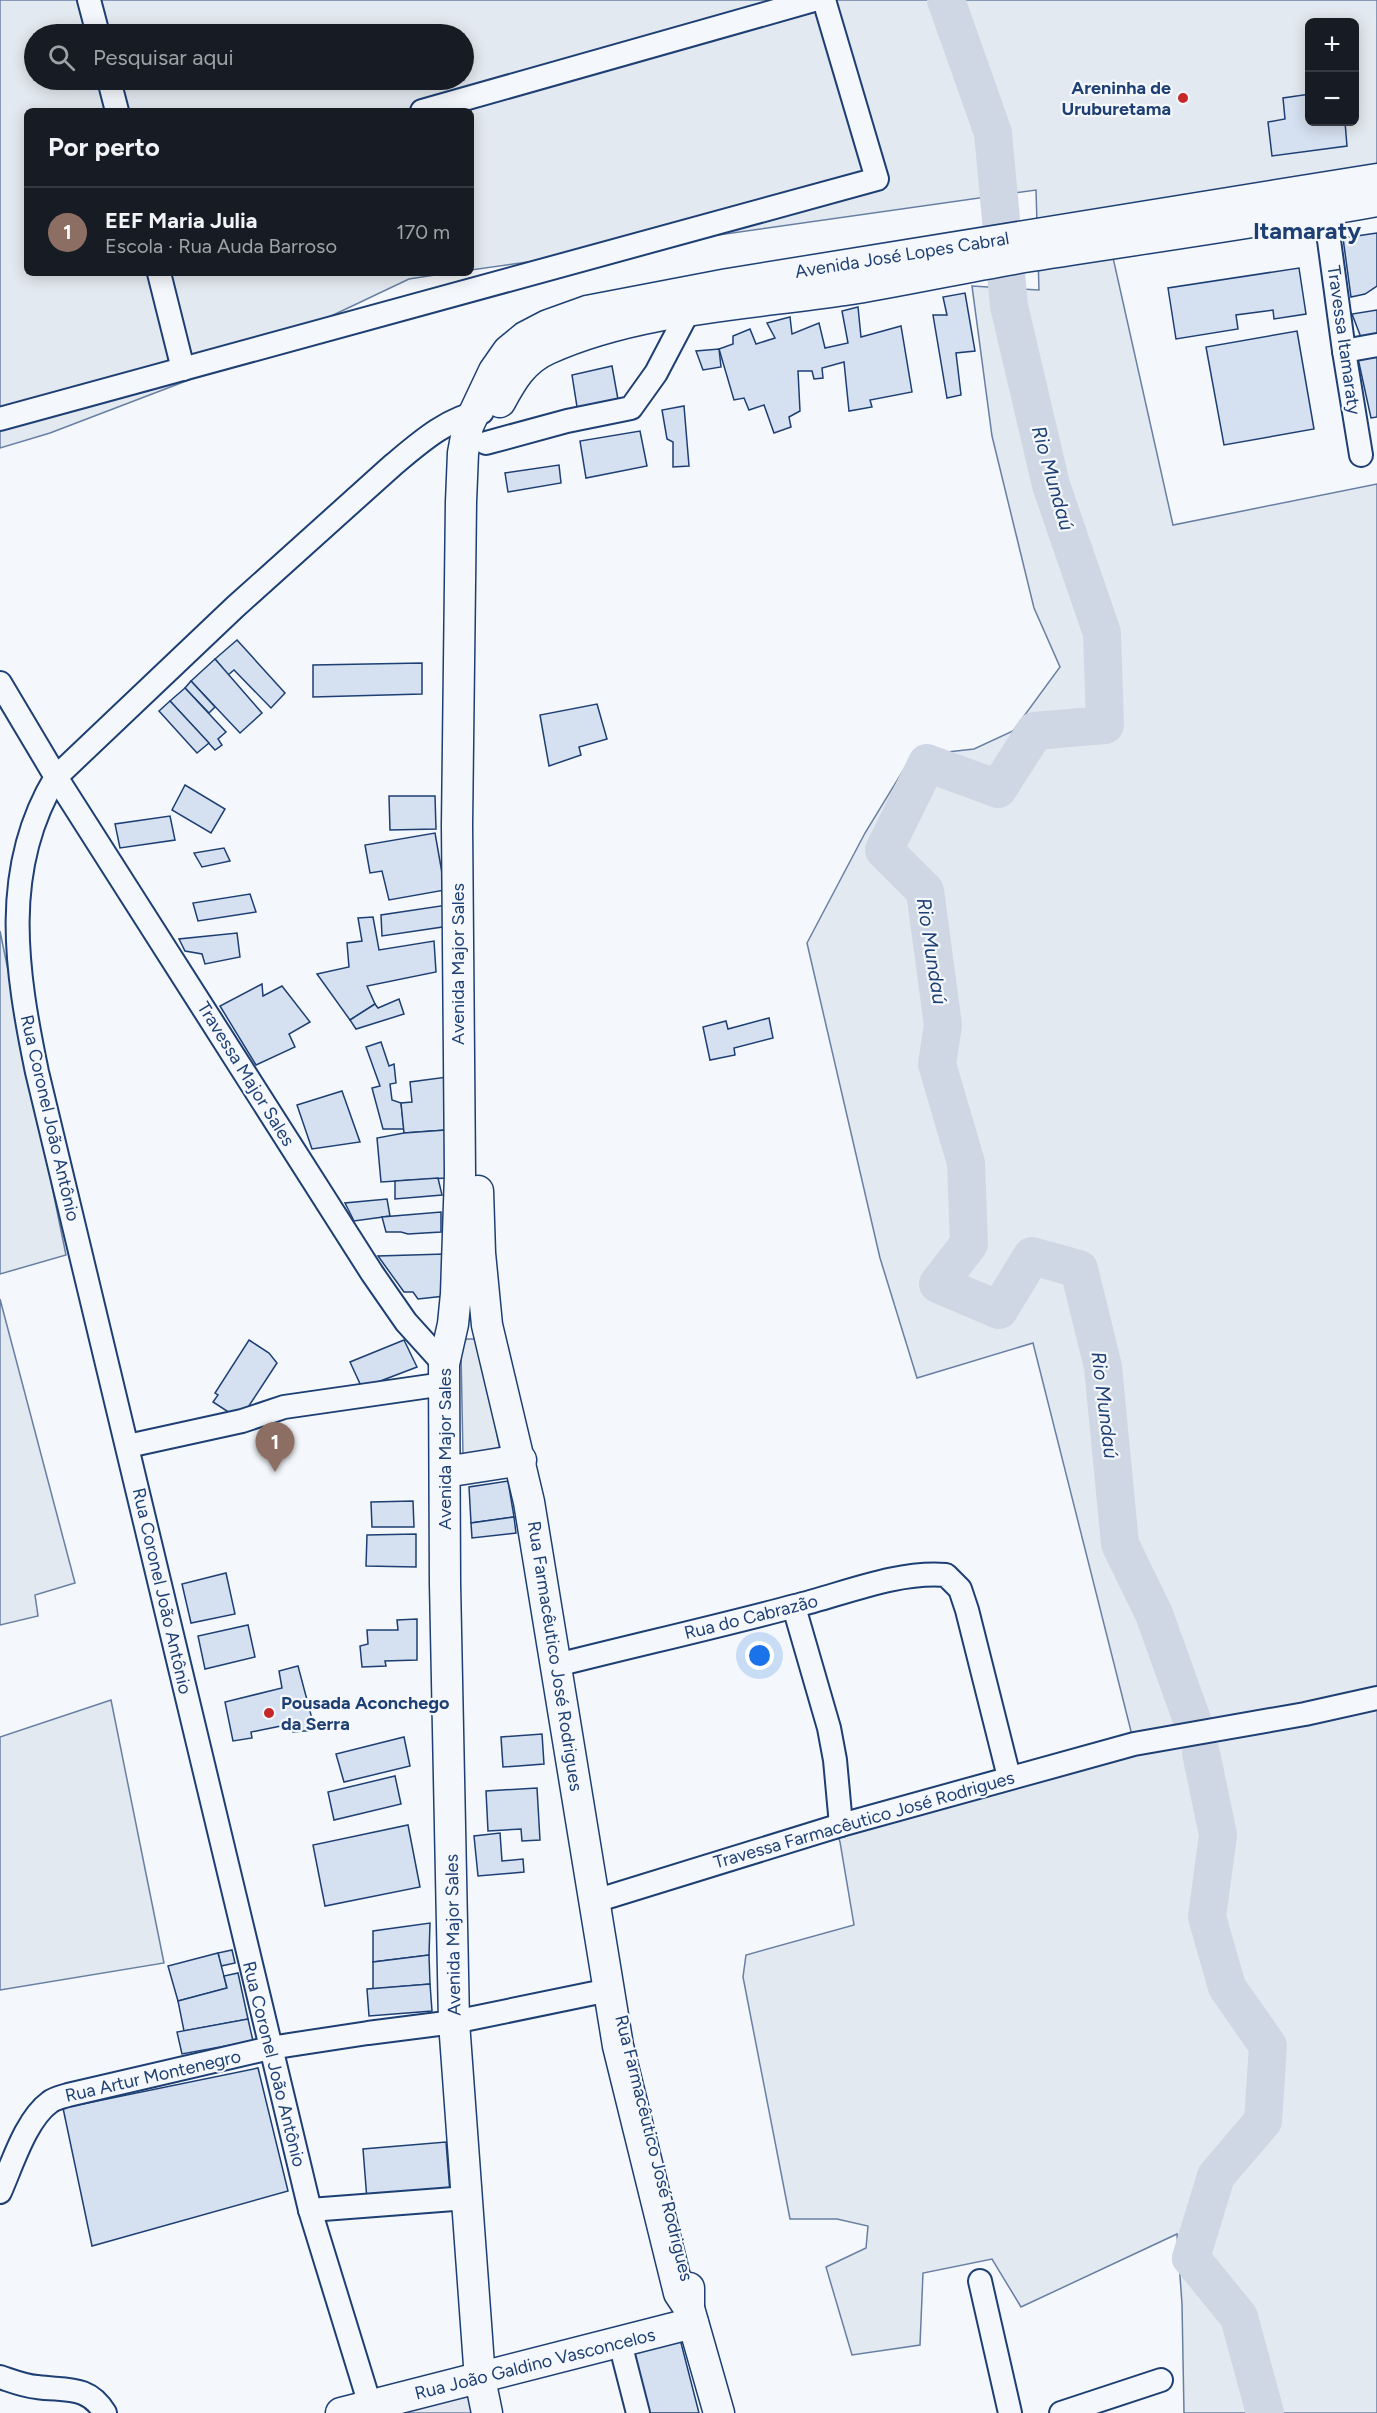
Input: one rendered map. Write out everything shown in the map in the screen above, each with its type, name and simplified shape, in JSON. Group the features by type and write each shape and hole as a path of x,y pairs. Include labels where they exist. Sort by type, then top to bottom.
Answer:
{"main road":[{"name":"Avenida José Lopes Cabral","path":"1323,200 1377,179"},
{"name":"Avenida José Lopes Cabral","path":"484,412 528,361 545,350 686,302 848,289 967,255 1323,200 1377,201"},
{"name":"Avenida Major Sales","path":"484,412 486,443 479,516 468,1055 460,1174 456,1294 444,1374 445,1583 454,2022 480,2379 487,2413"},
{"name":"Avenida Major Sales","path":"484,412 463,453 457,825 468,1055 487,1324"},
{"path":"453,1324 487,1324"},
{"name":"Rua Farmacêutico José Rodrigues","path":"487,1324 521,1460 596,1901 618,2046 679,2293 691,2316 719,2413"},
{"path":"445,1472 521,1460"},
{"name":"Rua Farmacêutico José Rodrigues","path":"609,1990 626,2020 689,2285 691,2316"},
{"name":"Rua João Galdino Vasconcelos","path":"341,2413 620,2343 691,2316"}],"street":[{"path":"91,0 96,24"},
{"path":"433,108 814,0"},
{"path":"0,419 877,179 824,0"},
{"path":"112,90 116,108"},
{"name":"Travessa Itamaraty","path":"1323,200 1361,455"},
{"path":"160,276 183,369"},
{"path":"486,443 567,421 631,408 656,373 686,302"},
{"path":"1344,351 1377,345"},
{"name":"Rua Coronel João Antônio","path":"369,2405 309,2210 37,1072 18,970 15,924 17,885 21,855 36,809 56,777 235,608 393,465 451,422 484,412"},
{"name":"Travessa Major Sales","path":"0,683 56,777 372,1273 444,1374"},
{"path":"128,1446 242,1421 284,1407 444,1374"},
{"name":"Rua do Cabrazão","path":"556,1665 906,1578 926,1574 946,1575 960,1589 967,1610 1009,1777"},
{"path":"794,1606 829,1728 836,1760 842,1825"},
{"name":"Travessa Farmacêutico José Rodrigues","path":"596,1901 842,1825 1134,1744 1305,1714 1377,1698"},
{"name":"Rua Artur Montenegro","path":"0,2192 27,2131 38,2114 51,2101 129,2080 270,2048 454,2022 609,1990"},
{"path":"309,2210 467,2198"},
{"path":"980,2281 1010,2413"},
{"path":"620,2343 638,2413"},
{"path":"0,2377 35,2387 88,2394 96,2399 105,2413"},
{"path":"1061,2413 1161,2380"}],"shaded area":[{"path":"0,0 1377,0 1377,169 1105,222 1173,525 1377,484 1377,2413 1184,2413 1182,2304 1177,2234 1021,2307 992,2259 923,2273 920,2345 852,2355 826,2267 866,2248 868,2226 837,2219 790,2219 743,1977 746,1955 854,1925 840,1842 835,1827 1134,1743 1033,1343 917,1378 880,1258 807,943 865,833 912,756 974,749 1013,731 1060,667 1034,608 992,436 972,286 1039,290 1036,190 474,270 474,108 24,108 24,276 428,276 409,279 228,365 50,433 0,448"},
{"path":"0,931 66,1255 0,1274"},
{"path":"0,1299 75,1583 35,1595 38,1616 0,1625"},
{"path":"467,1339 475,1339 480,1346 500,1450 463,1455 461,1353 462,1343"},
{"path":"111,1700 164,1963 0,1990 0,1737"},
{"path":"469,2396 478,2413 382,2413"}],"building":[{"path":"1305,95 1305,126 1345,126 1347,146 1272,156 1268,122 1285,119 1283,98"},
{"path":"1377,233 1377,286 1365,294 1351,297 1343,238"},
{"path":"1299,268 1306,314 1274,319 1273,310 1236,315 1238,329 1176,339 1168,288"},
{"path":"965,293 975,351 956,353 961,395 947,398 933,315 947,315 943,297"},
{"path":"858,307 861,337 901,326 912,392 870,400 872,407 849,411 844,362 822,368 823,378 814,379 812,371 798,371 800,411 789,417 791,427 774,433 764,405 749,410 744,398 734,400 719,349 733,344 733,336 750,329 756,344 775,338 767,323 790,317 792,334 819,323 825,348 848,343 842,311"},
{"path":"1377,310 1377,337 1362,340 1352,314"},
{"path":"1297,331 1314,429 1224,445 1206,347"},
{"path":"719,349 721,367 703,370 696,351"},
{"path":"1377,350 1377,417 1371,418 1357,354"},
{"path":"612,366 619,405 578,413 572,375"},
{"path":"684,406 689,466 673,467 673,442 667,439 662,410"},
{"path":"640,431 647,466 586,478 580,441"},
{"path":"559,465 561,483 508,492 505,473"},
{"path":"237,640 285,693 271,708 234,670 228,675 215,659"},
{"path":"215,659 262,713 240,733 191,681"},
{"path":"422,663 422,694 313,697 313,665"},
{"path":"191,681 215,707 209,713 185,688"},
{"path":"185,688 226,732 218,739 222,745 215,750 170,701"},
{"path":"170,701 209,743 197,753 159,711"},
{"path":"597,704 607,739 579,747 581,755 549,766 540,715"},
{"path":"185,785 225,809 211,833 172,810"},
{"path":"389,796 435,796 436,829 390,830"},
{"path":"170,816 175,840 120,848 115,824"},
{"path":"435,833 445,890 389,900 382,871 370,873 365,845"},
{"path":"224,848 230,861 202,867 194,853"},
{"path":"250,894 256,912 198,921 193,903"},
{"path":"447,905 449,926 382,936 381,915"},
{"path":"373,917 379,950 434,941 436,972 367,986 375,1004 350,1020 317,974 349,967 347,943 362,941 358,918"},
{"path":"237,933 240,957 205,964 202,954 185,951 179,939"},
{"path":"262,984 263,996 282,986 310,1022 289,1034 295,1047 256,1065 220,1006"},
{"path":"399,999 404,1014 356,1029 350,1020 375,1004 378,1008"},
{"path":"769,1018 773,1038 734,1048 735,1055 710,1060 703,1027 726,1021 728,1029"},
{"path":"381,1042 389,1066 394,1064 396,1083 390,1084 392,1100 401,1103 404,1129 383,1129 372,1088 380,1086 366,1047"},
{"path":"447,1077 446,1130 404,1133 401,1103 412,1102 410,1082"},
{"path":"342,1091 360,1142 312,1149 297,1105"},
{"path":"446,1130 446,1178 381,1182 377,1138 404,1133"},
{"path":"438,1178 442,1195 395,1199 395,1181"},
{"path":"387,1199 390,1216 354,1221 345,1203"},
{"path":"441,1212 441,1232 408,1234 386,1232 382,1217"},
{"path":"445,1254 445,1296 418,1299 413,1292 404,1292 378,1256"},
{"path":"249,1340 269,1353 277,1363 243,1415 237,1410 233,1415 213,1402 218,1395 215,1393"},
{"path":"404,1340 417,1367 362,1388 350,1362"},
{"path":"508,1481 514,1517 471,1523 469,1487"},
{"path":"413,1501 414,1527 372,1527 371,1502"},
{"path":"514,1517 516,1533 472,1538 471,1523"},
{"path":"416,1534 416,1567 366,1566 367,1535"},
{"path":"226,1573 235,1614 191,1623 182,1584"},
{"path":"417,1619 417,1660 385,1661 386,1666 362,1667 360,1646 368,1644 367,1630 398,1630 397,1620"},
{"path":"248,1625 255,1657 205,1669 198,1636"},
{"name":"Pousada Aconchego da Serra","path":"298,1666 315,1730 293,1732 291,1724 251,1732 252,1738 233,1741 225,1702 282,1688 279,1671"},
{"path":"542,1734 544,1764 503,1767 501,1737"},
{"path":"404,1737 410,1766 344,1782 336,1754"},
{"path":"395,1776 401,1804 334,1820 328,1792"},
{"path":"537,1788 540,1840 522,1841 521,1829 488,1831 486,1791"},
{"path":"408,1825 420,1887 325,1906 313,1845"},
{"path":"500,1833 502,1861 523,1859 524,1872 478,1876 474,1836"},
{"path":"430,1923 429,1955 373,1962 373,1931"},
{"path":"232,1950 235,1963 221,1966 218,1953"},
{"path":"218,1953 227,1988 178,2001 168,1966"},
{"path":"429,1955 430,1984 373,1989 373,1962"},
{"path":"238,1973 248,2019 184,2031 178,2001 227,1988 224,1976"},
{"path":"430,1984 432,2011 369,2016 367,1989"},
{"path":"248,2019 253,2041 182,2054 177,2032"},
{"path":"258,2068 288,2191 92,2246 63,2108"},
{"path":"446,2142 450,2193 367,2200 363,2149"},
{"path":"679,2335 699,2413 645,2413 629,2351"}],"waterway":[{"name":"Rio Mundaú","path":"946,0 993,133 1009,306 1051,485 1102,633 1105,725 1035,731 998,789 927,763 884,850 925,891 943,1025 937,1064 966,1163 969,1244 938,1284 999,1310 1032,1256 1079,1269 1103,1367 1120,1544 1154,1614 1192,1720"},
{"name":"Rio Mundaú","path":"1201,1753 1218,1835 1207,1917 1227,1987 1268,2046 1263,2121 1216,2176 1191,2258 1239,2317 1265,2413"}],"place":[{"name":"Areninha de Uruburetama","path":"1183,98"},
{"name":"EEF Maria Julia","path":"275,1472"},
{"name":"Pousada Aconchego da Serra","path":"269,1713"}],"district":[{"name":"Itamaraty","path":"1307,231"}]}
